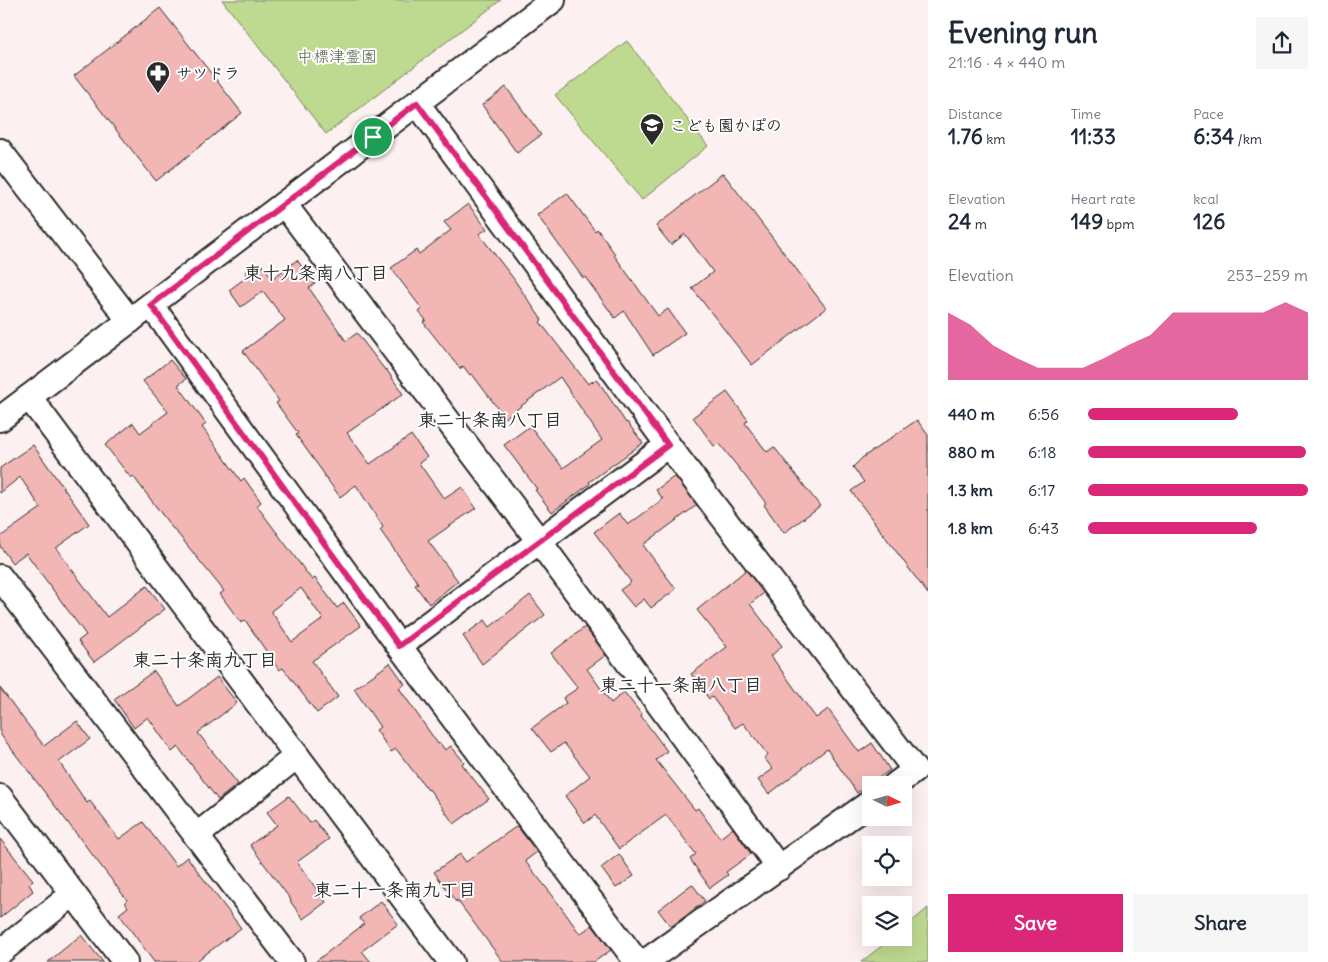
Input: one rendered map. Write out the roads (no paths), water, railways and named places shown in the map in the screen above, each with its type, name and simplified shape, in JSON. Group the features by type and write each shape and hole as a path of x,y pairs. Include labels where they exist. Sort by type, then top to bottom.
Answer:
{"street":[{"path":"0,419 554,0"},
{"path":"417,103 668,445 915,770 907,776"},
{"path":"0,151 130,321"},
{"path":"284,204 539,541 779,868"},
{"path":"151,305 399,646 637,962"},
{"path":"29,397 451,962"},
{"path":"399,646 668,445"},
{"path":"0,577 292,962"},
{"path":"196,836 297,756"},
{"path":"0,797 125,962"},
{"path":"645,962 862,808"},
{"path":"0,952 73,894"}],"place":[{"name":"サツドラ","path":"158,94"},
{"name":"こども園かぽの","path":"652,146"}],"district":[{"name":"東十九条南八丁目","path":"316,272"},
{"name":"東二十条南八丁目","path":"490,419"},
{"name":"東二十条南九丁目","path":"205,659"},
{"name":"東二十一条南八丁目","path":"681,684"},
{"name":"東二十一条南九丁目","path":"395,889"}],"park label":[{"name":"中標津霊園","path":"337,56"}]}
